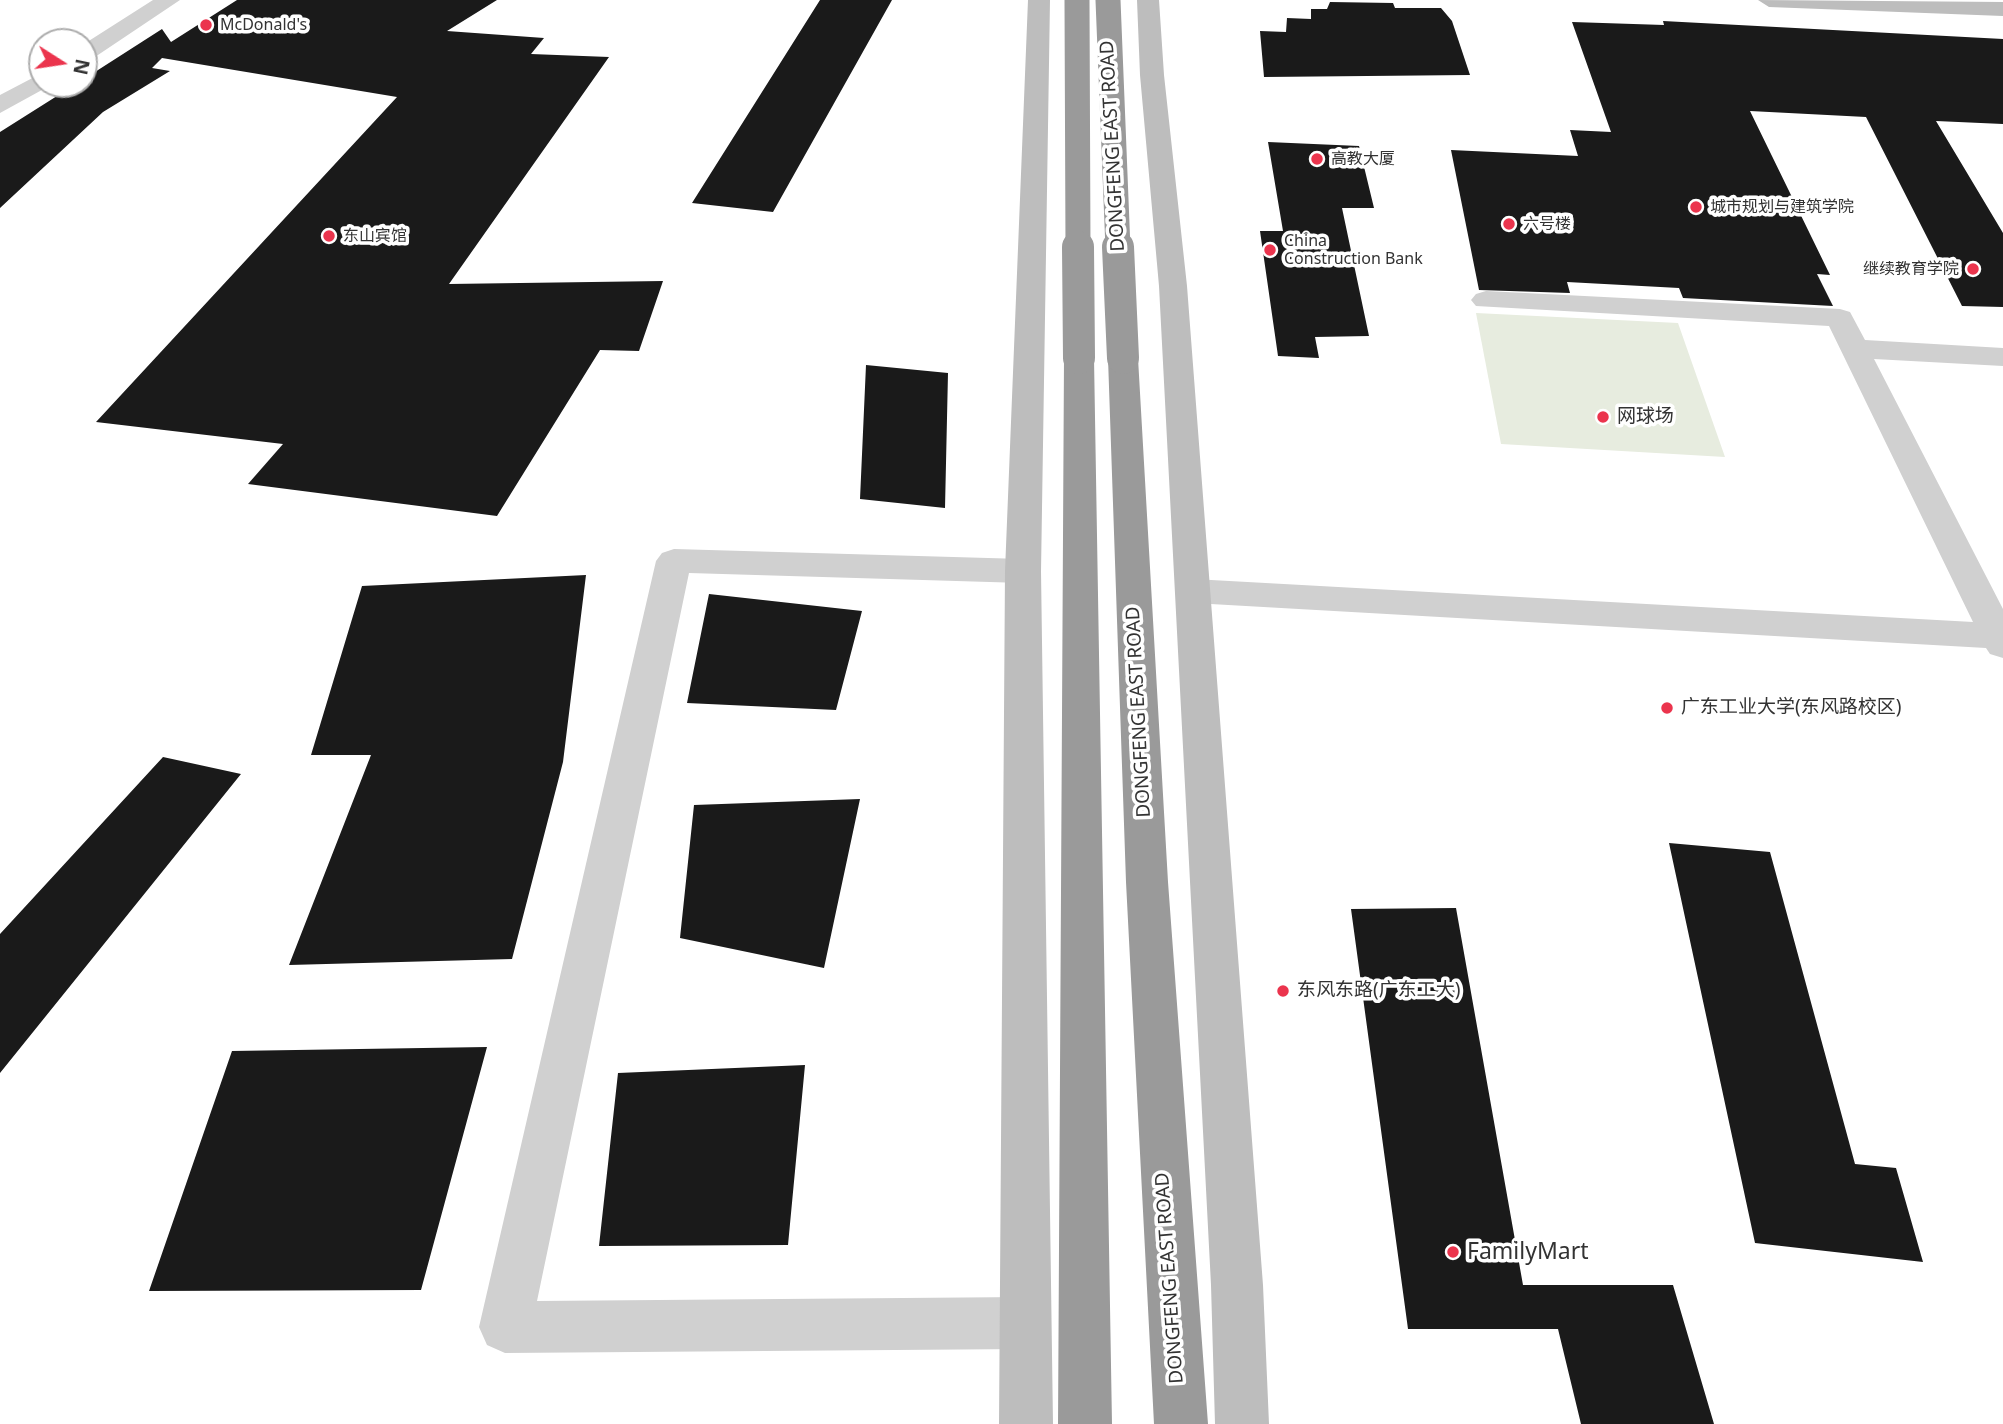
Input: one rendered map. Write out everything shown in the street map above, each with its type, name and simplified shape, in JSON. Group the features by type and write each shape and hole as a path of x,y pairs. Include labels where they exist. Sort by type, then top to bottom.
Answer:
{"highway":[{"name":"DONGFENG EAST ROAD","path":"1077,0 1085,1424"},
{"name":"DONGFENG EAST ROAD","path":"1108,0 1149,922 1181,1424"}],"street":[{"path":"98,45 169,0"},
{"path":"1026,1424 1023,571 1039,0"},
{"path":"1148,0 1152,75 1173,286 1237,1286 1242,1424"},
{"path":"1769,0 2003,9"},
{"path":"1037,75 1063,55 1087,52 1127,59 1152,75"},
{"path":"0,106 28,89"},
{"path":"1486,300 1840,318 2001,640"},
{"path":"1854,349 2003,357"},
{"path":"1023,571 674,561 505,1327 1025,1323"},
{"path":"1193,591 2001,640"}],"shaded area":[{"path":"1476,313 1678,323 1725,457 1501,444"}],"building":[{"path":"237,0 497,0 447,31 544,38 531,54 609,57 449,284 663,281 639,351 600,350 497,516 248,484 283,444 96,422 397,97 162,58 152,68 170,71 103,112 0,208 0,132 54,98 98,98 98,70 162,29 171,42"},
{"path":"820,0 892,0 773,212 692,203"},
{"path":"1330,2 1393,3 1395,8 1441,8 1452,21 1470,75 1264,77 1260,31 1286,32 1287,18 1311,19 1311,9 1327,9"},
{"path":"1663,21 2003,39 2003,124 1936,121 2003,233 2003,307 1962,306 1866,117 1750,111 1830,275 1817,274 1833,306 1683,298 1679,288 1567,282 1570,293 1479,290 1451,150 1578,156 1570,130 1611,132 1572,22 1664,25"},
{"path":"1268,142 1359,146 1374,208 1342,208 1369,336 1315,337 1319,358 1278,356 1260,231 1283,231"},
{"path":"866,365 948,373 945,508 860,499"},
{"path":"586,575 563,762 512,959 289,965 371,755 311,755 362,586"},
{"path":"709,594 862,611 836,710 687,703"},
{"path":"163,757 241,774 0,1073 0,934"},
{"path":"860,799 824,968 680,938 694,805"},
{"path":"1669,843 1770,852 1855,1164 1896,1168 1923,1262 1755,1243"},
{"path":"1456,908 1523,1285 1673,1285 1714,1424 1581,1424 1558,1329 1408,1329 1351,909"},
{"path":"487,1047 421,1290 149,1291 232,1051"},
{"path":"805,1065 788,1245 599,1246 618,1073"}],"place":[{"name":"McDonald's","path":"206,25"},
{"name":"高教大厦","path":"1317,159"},
{"name":"城市规划与建筑学院","path":"1696,207"},
{"name":"六号楼","path":"1509,224"},
{"name":"东山宾馆","path":"329,236"},
{"name":"China Construction Bank","path":"1270,250"},
{"name":"继续教育学院","path":"1973,269"},
{"name":"网球场","path":"1603,417"},
{"name":"广东工业大学(东风路校区)","path":"1667,708"},
{"name":"东风东路(广东工大)","path":"1283,991"},
{"name":"FamilyMart","path":"1453,1252"}]}
